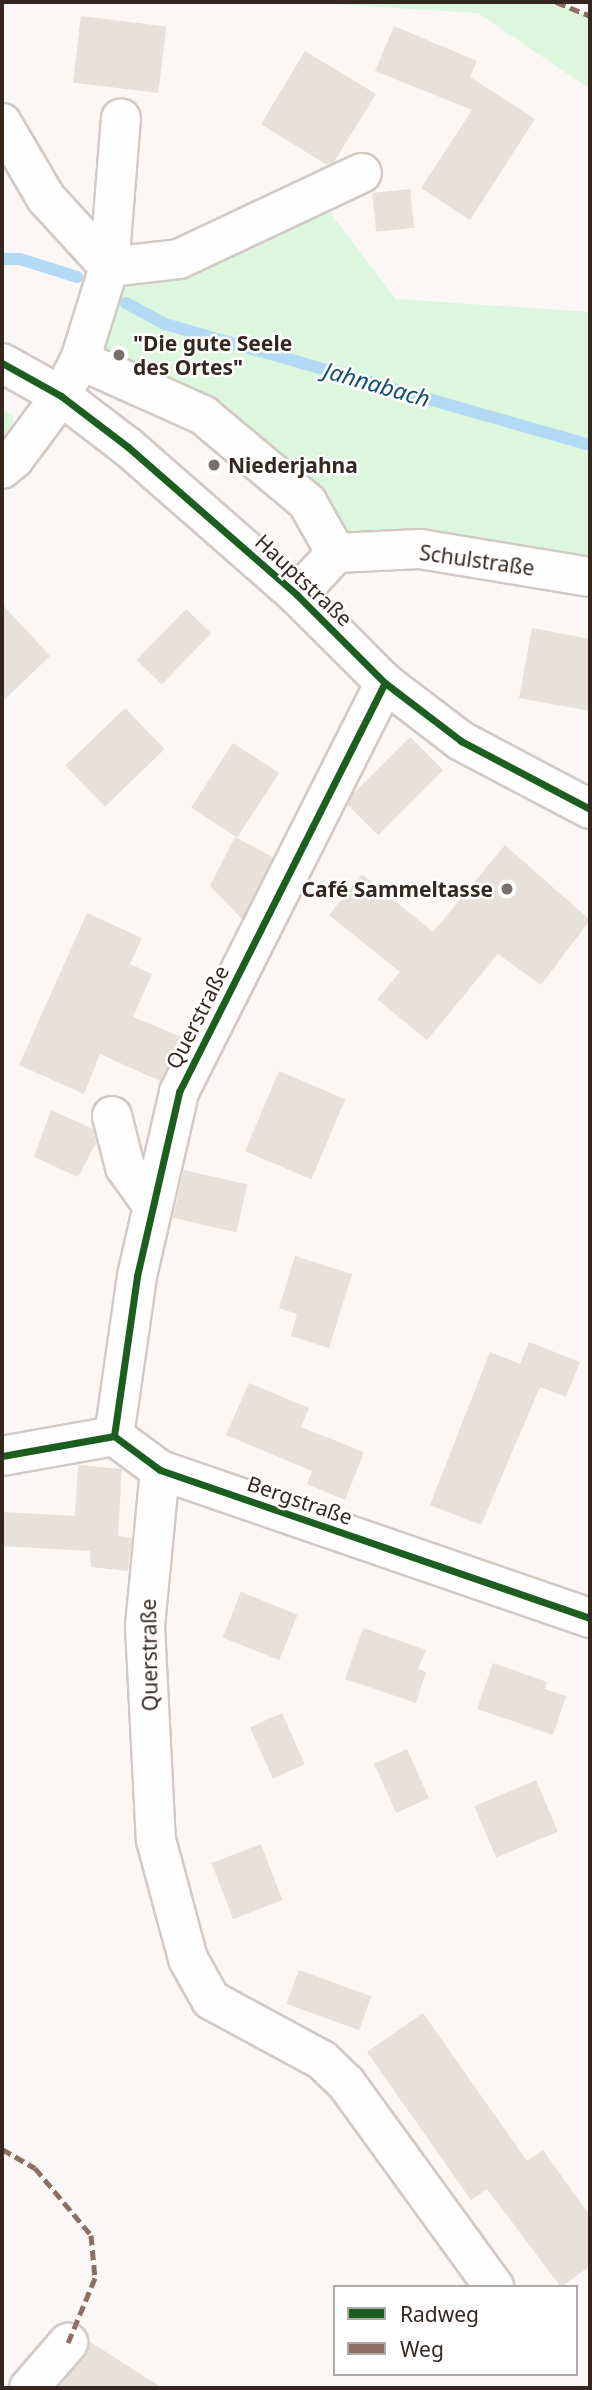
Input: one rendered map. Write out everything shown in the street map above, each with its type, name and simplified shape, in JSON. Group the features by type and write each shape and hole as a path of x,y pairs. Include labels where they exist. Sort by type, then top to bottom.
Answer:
{"street":[{"path":"2,469 14,459 61,396 80,360 109,267 121,118"},
{"path":"2,123 46,198 109,267"},
{"path":"109,267 179,259 362,173"},
{"path":"80,360 203,415 307,502 336,553 297,595"},
{"name":"Hauptstraße","path":"2,363 61,396 171,482 297,595 385,683 461,741 590,809"},
{"name":"Schulstraße","path":"336,553 420,550 590,577"},
{"name":"Querstraße","path":"114,1436 137,1276 179,1092 385,683"},
{"path":"112,1116 125,1167 153,1206"},
{"path":"2,1455 114,1436"},
{"name":"Bergstraße","path":"114,1436 160,1470 590,1618"},
{"name":"Querstraße","path":"160,1470 145,1626 156,1840 198,1984 211,2000 230,2013 322,2060 346,2083 493,2285"},
{"path":"29,2388 68,2343"}],"green space":[{"path":"296,2 556,2 590,16 590,89 478,13"},
{"path":"314,192 396,299 590,312 590,577 336,553 307,502 80,360 109,267"},
{"path":"2,409 13,416 14,442 2,451"}],"building":[{"path":"81,16 166,26 158,93 73,83"},
{"path":"394,26 477,61 470,77 535,119 470,220 421,188 472,110 375,71"},
{"path":"305,51 376,94 334,162 327,165 261,124"},
{"path":"410,189 414,228 376,232 372,193"},
{"path":"2,604 50,656 2,702"},
{"path":"186,609 211,633 162,684 137,660"},
{"path":"532,628 590,639 590,711 519,698"},
{"path":"125,708 165,749 105,807 65,766"},
{"path":"410,737 443,770 378,835 345,802"},
{"path":"233,743 279,773 237,838 191,808"},
{"path":"235,837 273,857 242,919 210,886"},
{"path":"505,845 590,920 541,985 498,954 427,1040 377,999 400,972 329,915 362,874 433,932"},
{"path":"87,913 142,938 130,964 152,974 133,1017 182,1037 160,1081 100,1054 84,1094 19,1065"},
{"path":"279,1071 345,1099 311,1179 245,1151"},
{"path":"51,1110 93,1129 96,1143 78,1177 34,1157"},
{"path":"184,1170 247,1185 236,1232 173,1218"},
{"path":"295,1256 352,1274 329,1348 291,1336 297,1314 279,1308"},
{"path":"529,1342 580,1362 566,1397 540,1387 481,1525 430,1505 490,1352 520,1364"},
{"path":"249,1383 309,1408 301,1427 364,1452 345,1500 307,1484 312,1471 226,1435"},
{"path":"78,1465 122,1469 118,1536 132,1538 128,1571 91,1567 90,1551 2,1546 2,1512 75,1516"},
{"path":"241,1592 298,1615 279,1660 223,1637"},
{"path":"363,1628 426,1650 418,1669 426,1672 416,1703 345,1679"},
{"path":"493,1663 547,1682 545,1689 566,1696 553,1735 477,1709"},
{"path":"282,1713 305,1764 273,1778 250,1727"},
{"path":"407,1749 429,1798 396,1813 374,1764"},
{"path":"536,1780 558,1832 496,1858 474,1806"},
{"path":"261,1844 283,1900 233,1919 212,1863"},
{"path":"299,1970 371,1996 359,2030 287,2004"},
{"path":"423,2013 527,2161 543,2150 590,2216 590,2266 564,2285 559,2285 487,2189 471,2200 367,2052"},
{"path":"89,2341 162,2388 58,2388 85,2357"}],"waterway":[{"path":"2,259 20,259 77,277"},
{"name":"Jahnabach","path":"126,303 165,324 590,445"}],"marked path":[{"path":"556,2 590,16"},
{"path":"2,2149 35,2168 91,2235 95,2278 68,2343"}],"cycle path":[{"path":"2,363 61,396 128,447 297,595 385,683 461,741 590,809"},
{"path":"114,1436 137,1276 179,1092 385,683"},
{"path":"2,1456 114,1436 160,1470 590,1618"}],"place":[{"name":"\"Die gute Seele des Ortes\"","path":"119,355"},
{"name":"Niederjahna","path":"214,465"},
{"name":"Café Sammeltasse","path":"507,889"}]}
